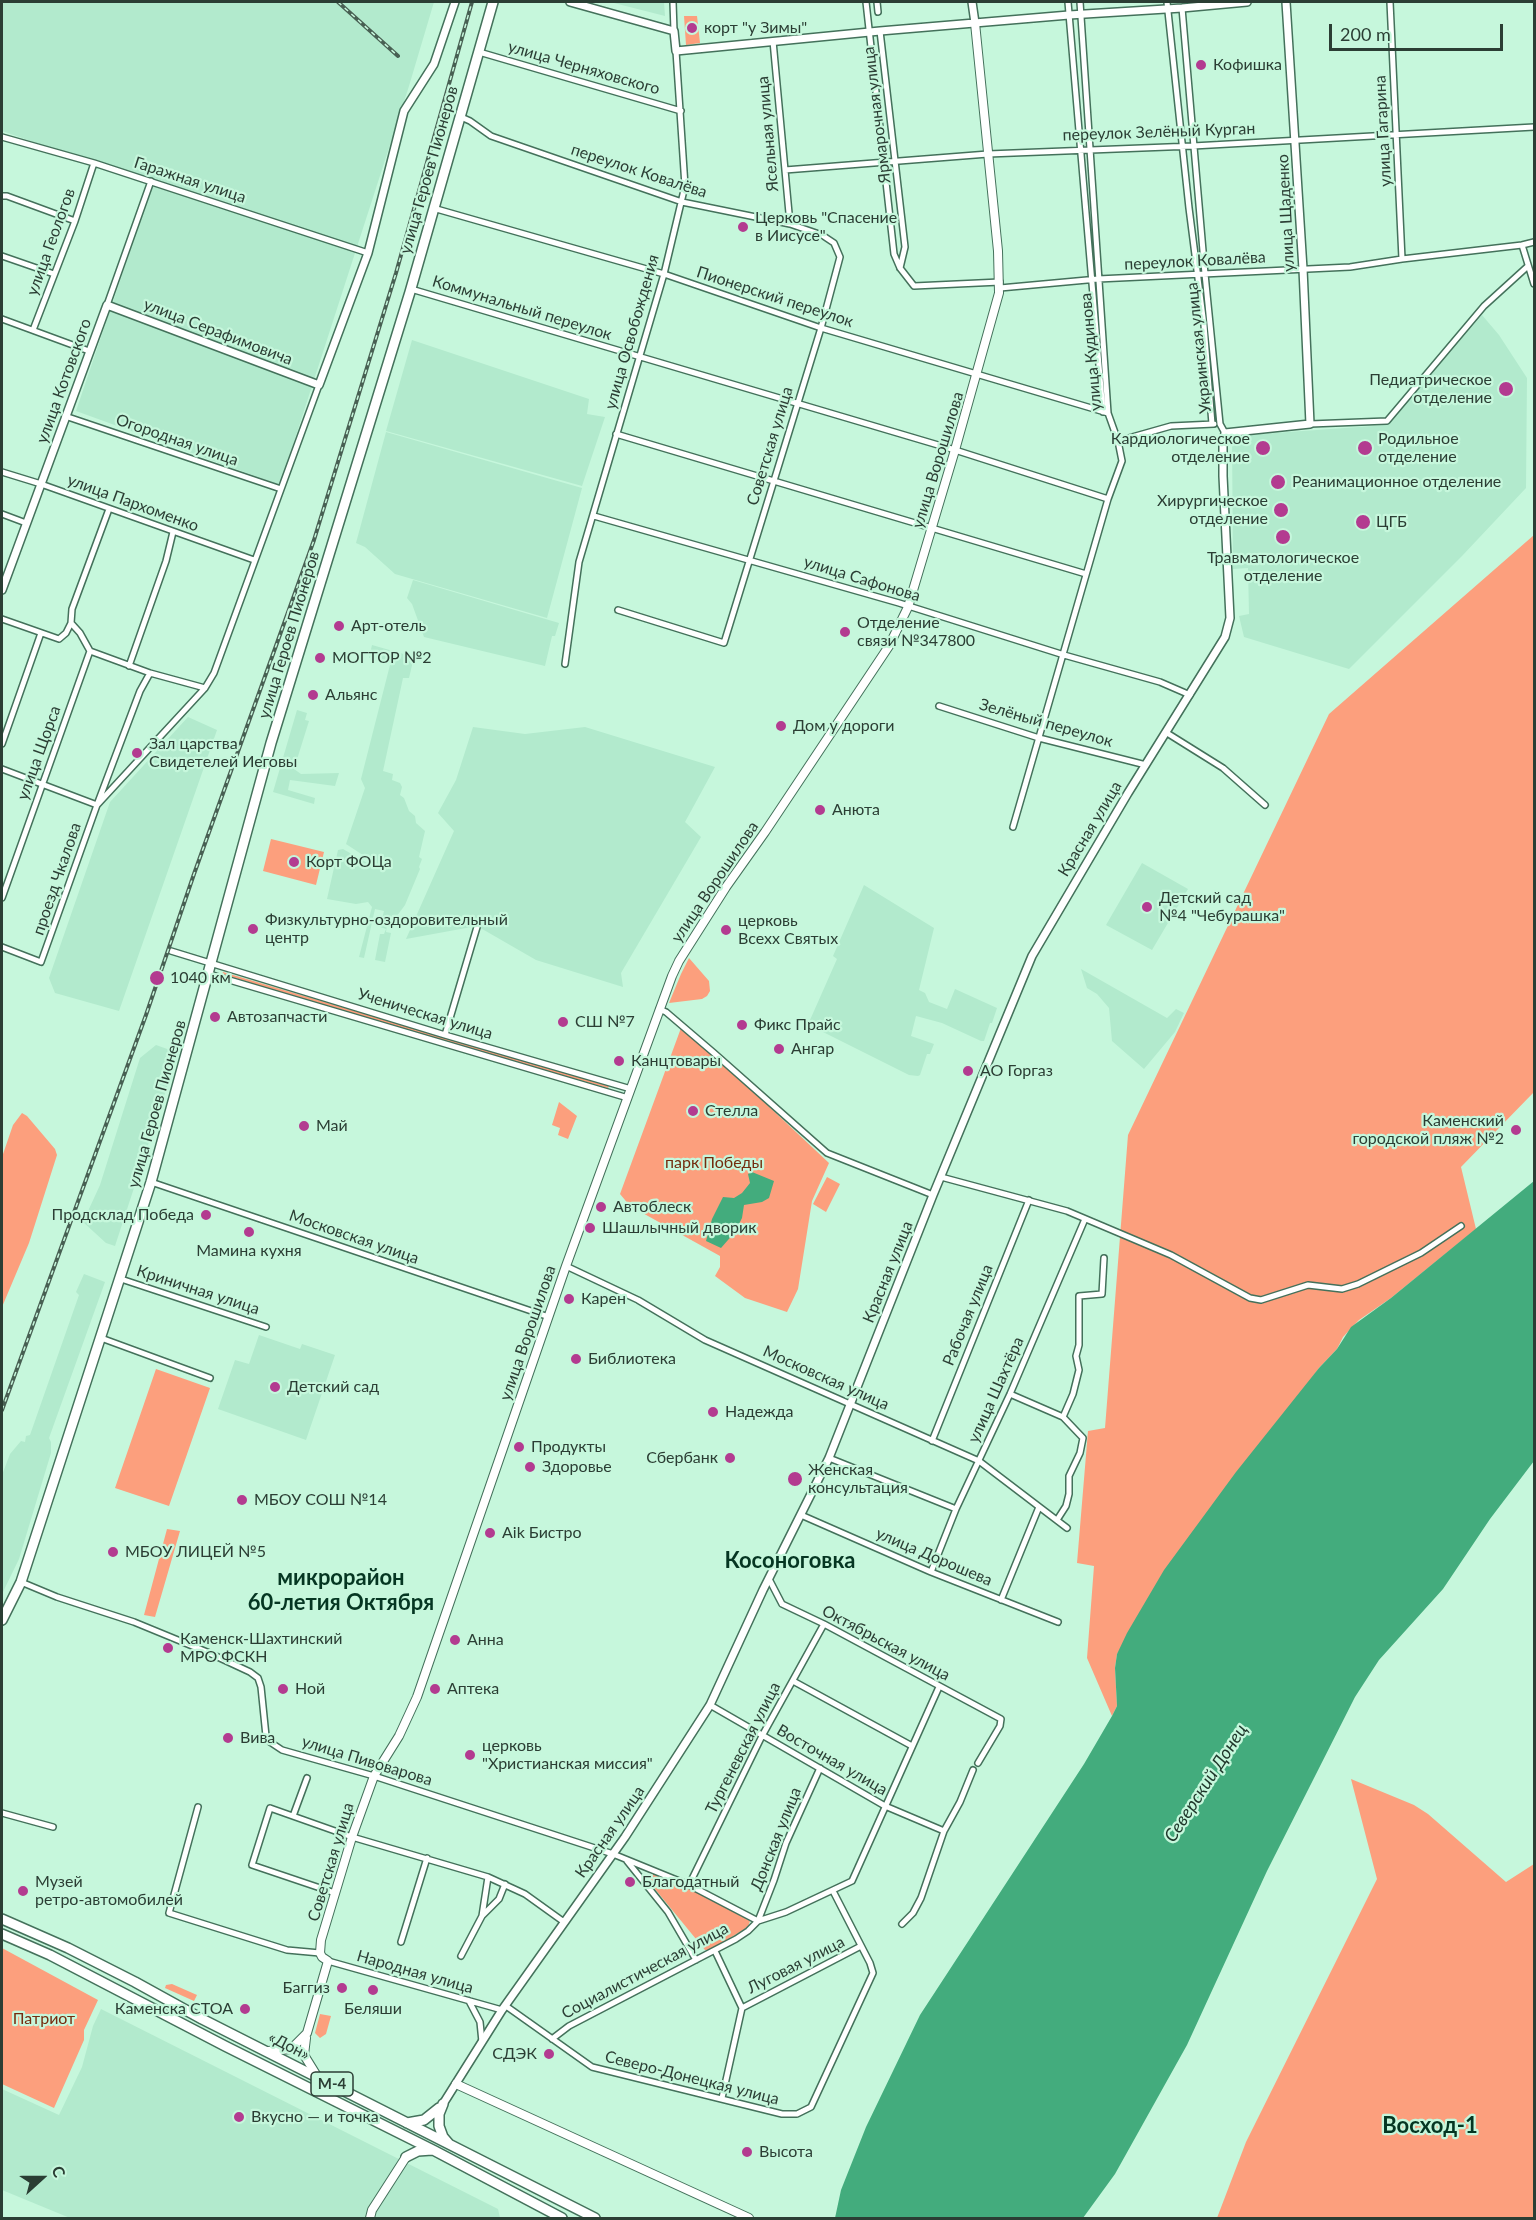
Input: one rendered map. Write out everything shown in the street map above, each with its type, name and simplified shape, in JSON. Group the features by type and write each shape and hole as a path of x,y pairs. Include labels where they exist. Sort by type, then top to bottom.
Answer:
{"main road":[{"name":"улица Героев Пионеров","path":"2,1620 21,1582 151,1182 271,743 411,289 493,2"},
{"name":"улица Ворошилова","path":"374,1776 404,1727 417,1697 566,1266 672,976 687,947 893,639 908,607 977,373 1000,285 975,23"},
{"name":"Советская улица","path":"317,2077 304,2055 324,1957 321,1940 352,1837 374,1776"},
{"name":"«Дон»","path":"2,1917 135,1982 450,2146 595,2218"},
{"name":"«Дон»","path":"2,1934 50,1955 562,2218"},
{"path":"266,2051 291,2049 301,2042 307,2033"},
{"path":"456,2084 749,2218"},
{"path":"407,2122 429,2118 442,2104"},
{"path":"442,2104 439,2126 450,2146"},
{"path":"370,2218 372,2210 406,2157 407,2144 399,2133"},
{"path":"406,2157 418,2151 435,2151"}],"street":[{"name":"улица Героев Пионеров","path":"205,688 222,653 254,560 368,253 404,111 434,64 455,2"},
{"path":"570,2 674,31"},
{"name":"улица Освобождения","path":"565,664 579,562 664,274 685,186 673,2"},
{"path":"866,2 894,254 900,268"},
{"path":"877,2 878,12"},
{"name":"улица Ворошилова","path":"972,2 975,23"},
{"name":"улица Кудинова","path":"1013,827 1108,498 1122,461 1118,441 1105,412 1091,281 1068,2"},
{"name":"улица Кудинова","path":"1080,2 1105,412"},
{"path":"676,51 1167,5 1182,8 1247,2"},
{"name":"улица Щаденко","path":"1286,2 1303,269 1310,424"},
{"name":"улица Гагарина","path":"1390,2 1402,258"},
{"name":"Украинская улица","path":"1167,5 1204,325 1212,424"},
{"name":"Украинская улица","path":"1182,8 1220,424 1225,433"},
{"name":"Ярмарочная улица","path":"880,31 905,247 900,268"},
{"name":"Ясельная улица","path":"773,41 790,224"},
{"name":"улица Черняховского","path":"479,51 681,111"},
{"name":"переулок Ковалёва","path":"461,117 491,136 682,202 790,224 828,238 834,243 840,257"},
{"name":"переулок Зелёный Курган","path":"785,170 988,153 1193,146 1534,127"},
{"name":"Гаражная улица","path":"2,137 151,181 368,253"},
{"name":"улица Геологов","path":"33,330 75,221 94,163"},
{"name":"улица Котовского","path":"2,590 151,181"},
{"path":"2,196 75,221"},
{"name":"Пионерский переулок","path":"433,208 664,274 821,328 1105,412"},
{"name":"переулок Ковалёва","path":"900,268 914,286 1000,285 1350,267 1402,258 1534,242"},
{"path":"1522,245 1534,284"},
{"path":"2,256 54,274"},
{"name":"Советская улица","path":"618,610 724,643 821,328 840,257"},
{"path":"1225,433 1310,424 1387,421 1484,306 1528,266"},
{"name":"Коммунальный переулок","path":"411,289 955,450 1108,498"},
{"name":"улица Серафимовича","path":"106,305 319,385"},
{"path":"2,319 89,351"},
{"name":"Огородная улица","path":"64,416 281,489"},
{"path":"1118,441 1171,426 1220,424"},
{"name":"Красная улица","path":"442,2104 504,2008 613,1854 710,1705 829,1458 933,1195 1032,956 1225,637 1230,618 1223,466 1225,433"},
{"path":"616,434 1086,574"},
{"name":"улица Пархоменко","path":"2,472 254,560"},
{"path":"2,619 59,639 66,633 71,623 72,609 109,509"},
{"path":"2,514 27,523"},
{"name":"улица Сафонова","path":"594,516 1161,682 1190,695"},
{"path":"129,666 166,561 173,532"},
{"path":"71,623 80,633 90,651 150,673 205,688"},
{"path":"2,744 41,633"},
{"name":"улица Щорса","path":"2,898 90,651"},
{"name":"проезд Чкалова","path":"2,947 40,962 140,691 150,673"},
{"name":"проезд Чкалова","path":"97,805 205,688"},
{"name":"Зелёный переулок","path":"939,706 1039,738 1146,765"},
{"path":"1167,733 1223,768 1264,805"},
{"path":"2,770 97,805"},
{"path":"445,1035 477,927"},
{"path":"171,951 210,969"},
{"name":"Ученическая улица","path":"210,969 445,1035 629,1093"},
{"name":"Ученическая улица","path":"210,969 629,1093"},
{"path":"659,1009 666,1012 698,1039 827,1153 933,1195"},
{"path":"941,1177 1067,1211 1171,1255 1250,1298 1261,1300 1308,1285 1342,1288 1358,1284 1421,1253 1461,1226"},
{"name":"Московская улица","path":"151,1182 549,1317"},
{"name":"Рабочая улица","path":"932,1441 1029,1200"},
{"name":"улица Шахтёра","path":"931,1572 956,1509 1010,1394 1085,1219"},
{"path":"1064,1417 1079,1370 1076,1356 1079,1345 1079,1296 1102,1294 1104,1258"},
{"name":"Московская улица","path":"566,1266 638,1300 705,1340 979,1461 1067,1528"},
{"name":"Криничная улица","path":"121,1279 266,1327"},
{"path":"101,1338 210,1378"},
{"path":"1010,1394 1064,1417 1083,1438 1080,1453 1069,1476 1066,1506 1058,1520"},
{"path":"829,1458 956,1509"},
{"path":"1001,1600 1039,1507"},
{"name":"улица Дорошева","path":"801,1515 931,1572 1058,1622"},
{"name":"Октябрьская улица","path":"769,1579 780,1603 824,1624 1001,1719 1000,1726 978,1763"},
{"name":"улица Пивоварова","path":"21,1582 57,1597 134,1622 250,1672 258,1678 261,1687 266,1736 270,1742 285,1751 374,1776 613,1854 689,1885 758,1921"},
{"name":"Тургеневская улица","path":"689,1885 762,1736 824,1624"},
{"path":"793,1681 912,1746"},
{"name":"Социалистическая улица","path":"552,2039 569,2026 715,1951 748,1931 758,1921 786,1912 833,1891 854,1878 939,1687"},
{"name":"Восточная улица","path":"710,1705 885,1806 944,1831"},
{"name":"Донская улица","path":"758,1921 786,1843 820,1768"},
{"path":"902,1924 913,1913 921,1898 944,1831 973,1770"},
{"path":"293,1816 308,1778"},
{"name":"Народная улица","path":"198,1807 169,1913 287,1950 324,1957 469,2001 504,2008"},
{"path":"335,1893 252,1865 270,1808 352,1837 488,1877 525,1894 564,1922"},
{"path":"2,1813 52,1827"},
{"path":"401,1942 427,1858"},
{"path":"626,1859 668,1912 696,1960"},
{"path":"482,1916 488,1877"},
{"path":"461,1956 482,1916 499,1899 504,1884"},
{"path":"833,1891 861,1946"},
{"name":"Северо-Донецкая улица","path":"504,2008 592,2067 782,2114 797,2114 811,2107 873,1970 861,1946"},
{"name":"Луговая улица","path":"742,2008 861,1946"},
{"path":"715,1951 742,2008 722,2098"},
{"path":"469,2001 480,2022 482,2042"}],"shaded area":[{"path":"2,2 434,2 280,485 76,411 152,186 2,131"},
{"path":"610,2 664,2 665,16"},
{"name":"ЦГБ","path":"1482,315 1499,335 1527,378 1526,488 1349,669 1244,637 1239,616 1249,614 1248,568 1233,569 1232,436 1387,425"},
{"path":"412,340 589,399 587,414 605,417 582,486 386,431"},
{"path":"386,432 582,488 547,618 395,574 365,547 356,543"},
{"path":"413,580 559,623 555,636 552,636 545,666 424,637 412,604 407,598"},
{"path":"372,645 414,657 409,678 403,678 383,771 393,774 392,780 400,783 402,787 400,795 404,798 409,811 415,816 416,823 425,831 419,857 422,859 420,869 405,905 394,920 388,919 386,932 391,933 385,962 375,960 380,934 384,934 386,929 380,927 384,911 375,909 364,958 359,957 372,907 368,902 356,904 327,899 338,850 343,849 376,868 378,865 346,844 365,788 361,779 391,661 369,658"},
{"path":"297,710 307,713 305,720 309,721 294,769 301,774 339,773 335,786 290,780 288,790 315,798 314,804 273,792"},
{"path":"188,717 217,730 119,1011 55,993 49,978 110,802"},
{"path":"473,727 525,734 585,727 715,767 685,822 701,837 621,973 623,987 536,960 477,926 406,939 454,831 438,813 456,780"},
{"name":"Детский сад №4 \"Чебурашка\"","path":"1142,863 1188,889 1152,950 1106,925"},
{"path":"864,885 934,928 919,990 925,993 929,1002 947,1009 955,989 997,1008 984,1041 942,1023 916,1016 911,1036 934,1044 918,1076 909,1075 817,1029 810,1020 837,959 833,956"},
{"path":"1081,969 1167,1018 1176,1009 1184,1013 1175,1032 1144,1069 1112,1041 1109,1008 1097,994 1087,988"},
{"path":"156,1045 170,1050 168,1084 115,1246 106,1243 83,1222 100,1185 140,1058"},
{"path":"84,1274 105,1282 49,1438 51,1453 19,1559 2,1594 2,1475 10,1454 21,1441 25,1442 26,1436 30,1435 79,1295 76,1292"},
{"name":"Детский сад","path":"259,1335 300,1349 302,1344 335,1355 306,1440 218,1409 235,1360 249,1364"},
{"path":"101,2009 498,2209 500,2218 70,2218 2,2190 2,2089 59,2115 82,2067 93,2026"}],"green space":[{"name":"корт \"у Зимы\"","path":"684,16 697,16 700,43 686,45"},
{"path":"1534,535 1534,1092 1461,1167 1476,1229 1391,1298 1359,1320 1343,1337 1337,1349 1319,1368 1117,1654 1115,1668 1117,1706 1112,1716 1087,1658 1094,1566 1077,1563 1088,1431 1105,1428 1128,1135 1329,714"},
{"name":"Корт ФОЦа","path":"271,839 324,852 316,885 263,871"},
{"path":"689,958 709,981 710,991 702,999 669,1003 681,974"},
{"path":"223,972 609,1086 608,1088 440,1041 222,974"},
{"name":"парк Победы","path":"681,1028 829,1163 812,1201 798,1289 787,1312 745,1298 715,1276 720,1267 720,1256 630,1206 620,1194"},
{"path":"559,1102 577,1116 568,1139 558,1135 560,1128 552,1125"},
{"path":"22,1113 55,1149 57,1155 29,1243 2,1307 2,1157 13,1125"},
{"path":"827,1177 840,1184 826,1212 813,1204"},
{"path":"156,1369 210,1388 169,1506 115,1488"},
{"path":"167,1529 180,1531 155,1617 144,1615"},
{"path":"1351,1779 1414,1805 1428,1814 1506,1882 1534,1864 1534,2218 1217,2218 1246,2142 1377,1879"},
{"path":"652,1874 658,1874 692,1889 750,1921 748,1927 710,1950 705,1950 650,1883 648,1879"},
{"name":"Патриот","path":"2,1948 98,2000 84,2030 84,2040 54,2108 2,2084"},
{"path":"172,1984 197,1995 194,2001 165,1988 166,1985"},
{"path":"320,2014 331,2016 326,2034 320,2038 315,2033"}],"water":[{"path":"752,1172 774,1181 769,1198 762,1202 744,1205 742,1218 735,1232 721,1248 706,1241 712,1219 723,1197 734,1198 742,1193 750,1183 748,1174"},
{"name":"Северский Донец","path":"1534,1181 1534,1461 1490,1519 1443,1589 1379,1660 1355,1697 1267,1871 1187,2045 1115,2174 1083,2218 835,2218 841,2190 866,2127 920,2015 1084,1764 1112,1716 1117,1706 1115,1668 1117,1654 1164,1570 1236,1472 1319,1368 1337,1349 1351,1327 1391,1298"}],"railway":[{"path":"338,2 398,56"},
{"path":"2,1410 146,1015 314,540 396,273 472,2"}],"place":[{"name":"корт \"у Зимы\"","path":"692,28"},
{"name":"Кофишка","path":"1201,65"},
{"name":"Церковь \"Спасение в Иисусе\"","path":"743,227"},
{"name":"Педиатрическое отделение","path":"1506,389"},
{"name":"Кардиологическое отделение","path":"1263,448"},
{"name":"Родильное отделение","path":"1365,448"},
{"name":"Реанимационное отделение","path":"1278,482"},
{"name":"Хирургическое отделение","path":"1281,510"},
{"name":"ЦГБ","path":"1363,522"},
{"name":"Травматологическое отделение","path":"1283,537"},
{"name":"Арт-отель","path":"339,626"},
{"name":"Отделение связи №347800","path":"845,632"},
{"name":"МОГТОР №2","path":"320,658"},
{"name":"Альянс","path":"313,695"},
{"name":"Дом у дороги","path":"781,726"},
{"name":"Зал царства Свидетелей Иеговы","path":"137,753"},
{"name":"Анюта","path":"820,810"},
{"name":"Корт ФОЦа","path":"294,862"},
{"name":"Детский сад №4 \"Чебурашка\"","path":"1147,907"},
{"name":"Физкультурно-оздоровительный центр","path":"253,929"},
{"name":"церковь Всехх Святых","path":"726,930"},
{"name":"1040 км","path":"157,978"},
{"name":"Автозапчасти","path":"215,1017"},
{"name":"СШ №7","path":"563,1022"},
{"name":"Фикс Прайс","path":"742,1025"},
{"name":"Ангар","path":"779,1049"},
{"name":"Канцтовары","path":"619,1061"},
{"name":"АО Горгаз","path":"968,1071"},
{"name":"Стелла","path":"693,1111"},
{"name":"Май","path":"304,1126"},
{"name":"Каменский городской пляж №2","path":"1516,1130"},
{"name":"Автоблеск","path":"601,1207"},
{"name":"Продсклад Победа","path":"206,1215"},
{"name":"Шашлычный дворик","path":"590,1228"},
{"name":"Мамина кухня","path":"249,1232"},
{"name":"Карен","path":"569,1299"},
{"name":"Библиотека","path":"576,1359"},
{"name":"Детский сад","path":"275,1387"},
{"name":"Надежда","path":"713,1412"},
{"name":"Продукты","path":"519,1447"},
{"name":"Сбербанк","path":"730,1458"},
{"name":"Здоровье","path":"530,1467"},
{"name":"Женская консультация","path":"795,1479"},
{"name":"МБОУ СОШ №14","path":"242,1500"},
{"name":"Aik Бистро","path":"490,1533"},
{"name":"МБОУ ЛИЦЕЙ №5","path":"113,1552"},
{"name":"Анна","path":"455,1640"},
{"name":"Каменск-Шахтинский МРО ФСКН","path":"168,1648"},
{"name":"Ной","path":"283,1689"},
{"name":"Аптека","path":"435,1689"},
{"name":"Вива","path":"228,1738"},
{"name":"церковь \"Христианская миссия\"","path":"470,1755"},
{"name":"Благодатный","path":"630,1882"},
{"name":"Музей ретро-автомобилей","path":"23,1891"},
{"name":"Баггиз","path":"342,1988"},
{"name":"Беляши","path":"373,1990"},
{"name":"Каменска СТОА","path":"245,2009"},
{"name":"СДЭК","path":"549,2054"},
{"name":"Вкусно — и точка","path":"239,2117"},
{"name":"Высота","path":"747,2152"}],"district":[{"name":"Косоноговка","path":"790,1561"},
{"name":"микрорайон 60-летия Октября","path":"341,1590"},
{"name":"Восход-1","path":"1430,2126"}]}
